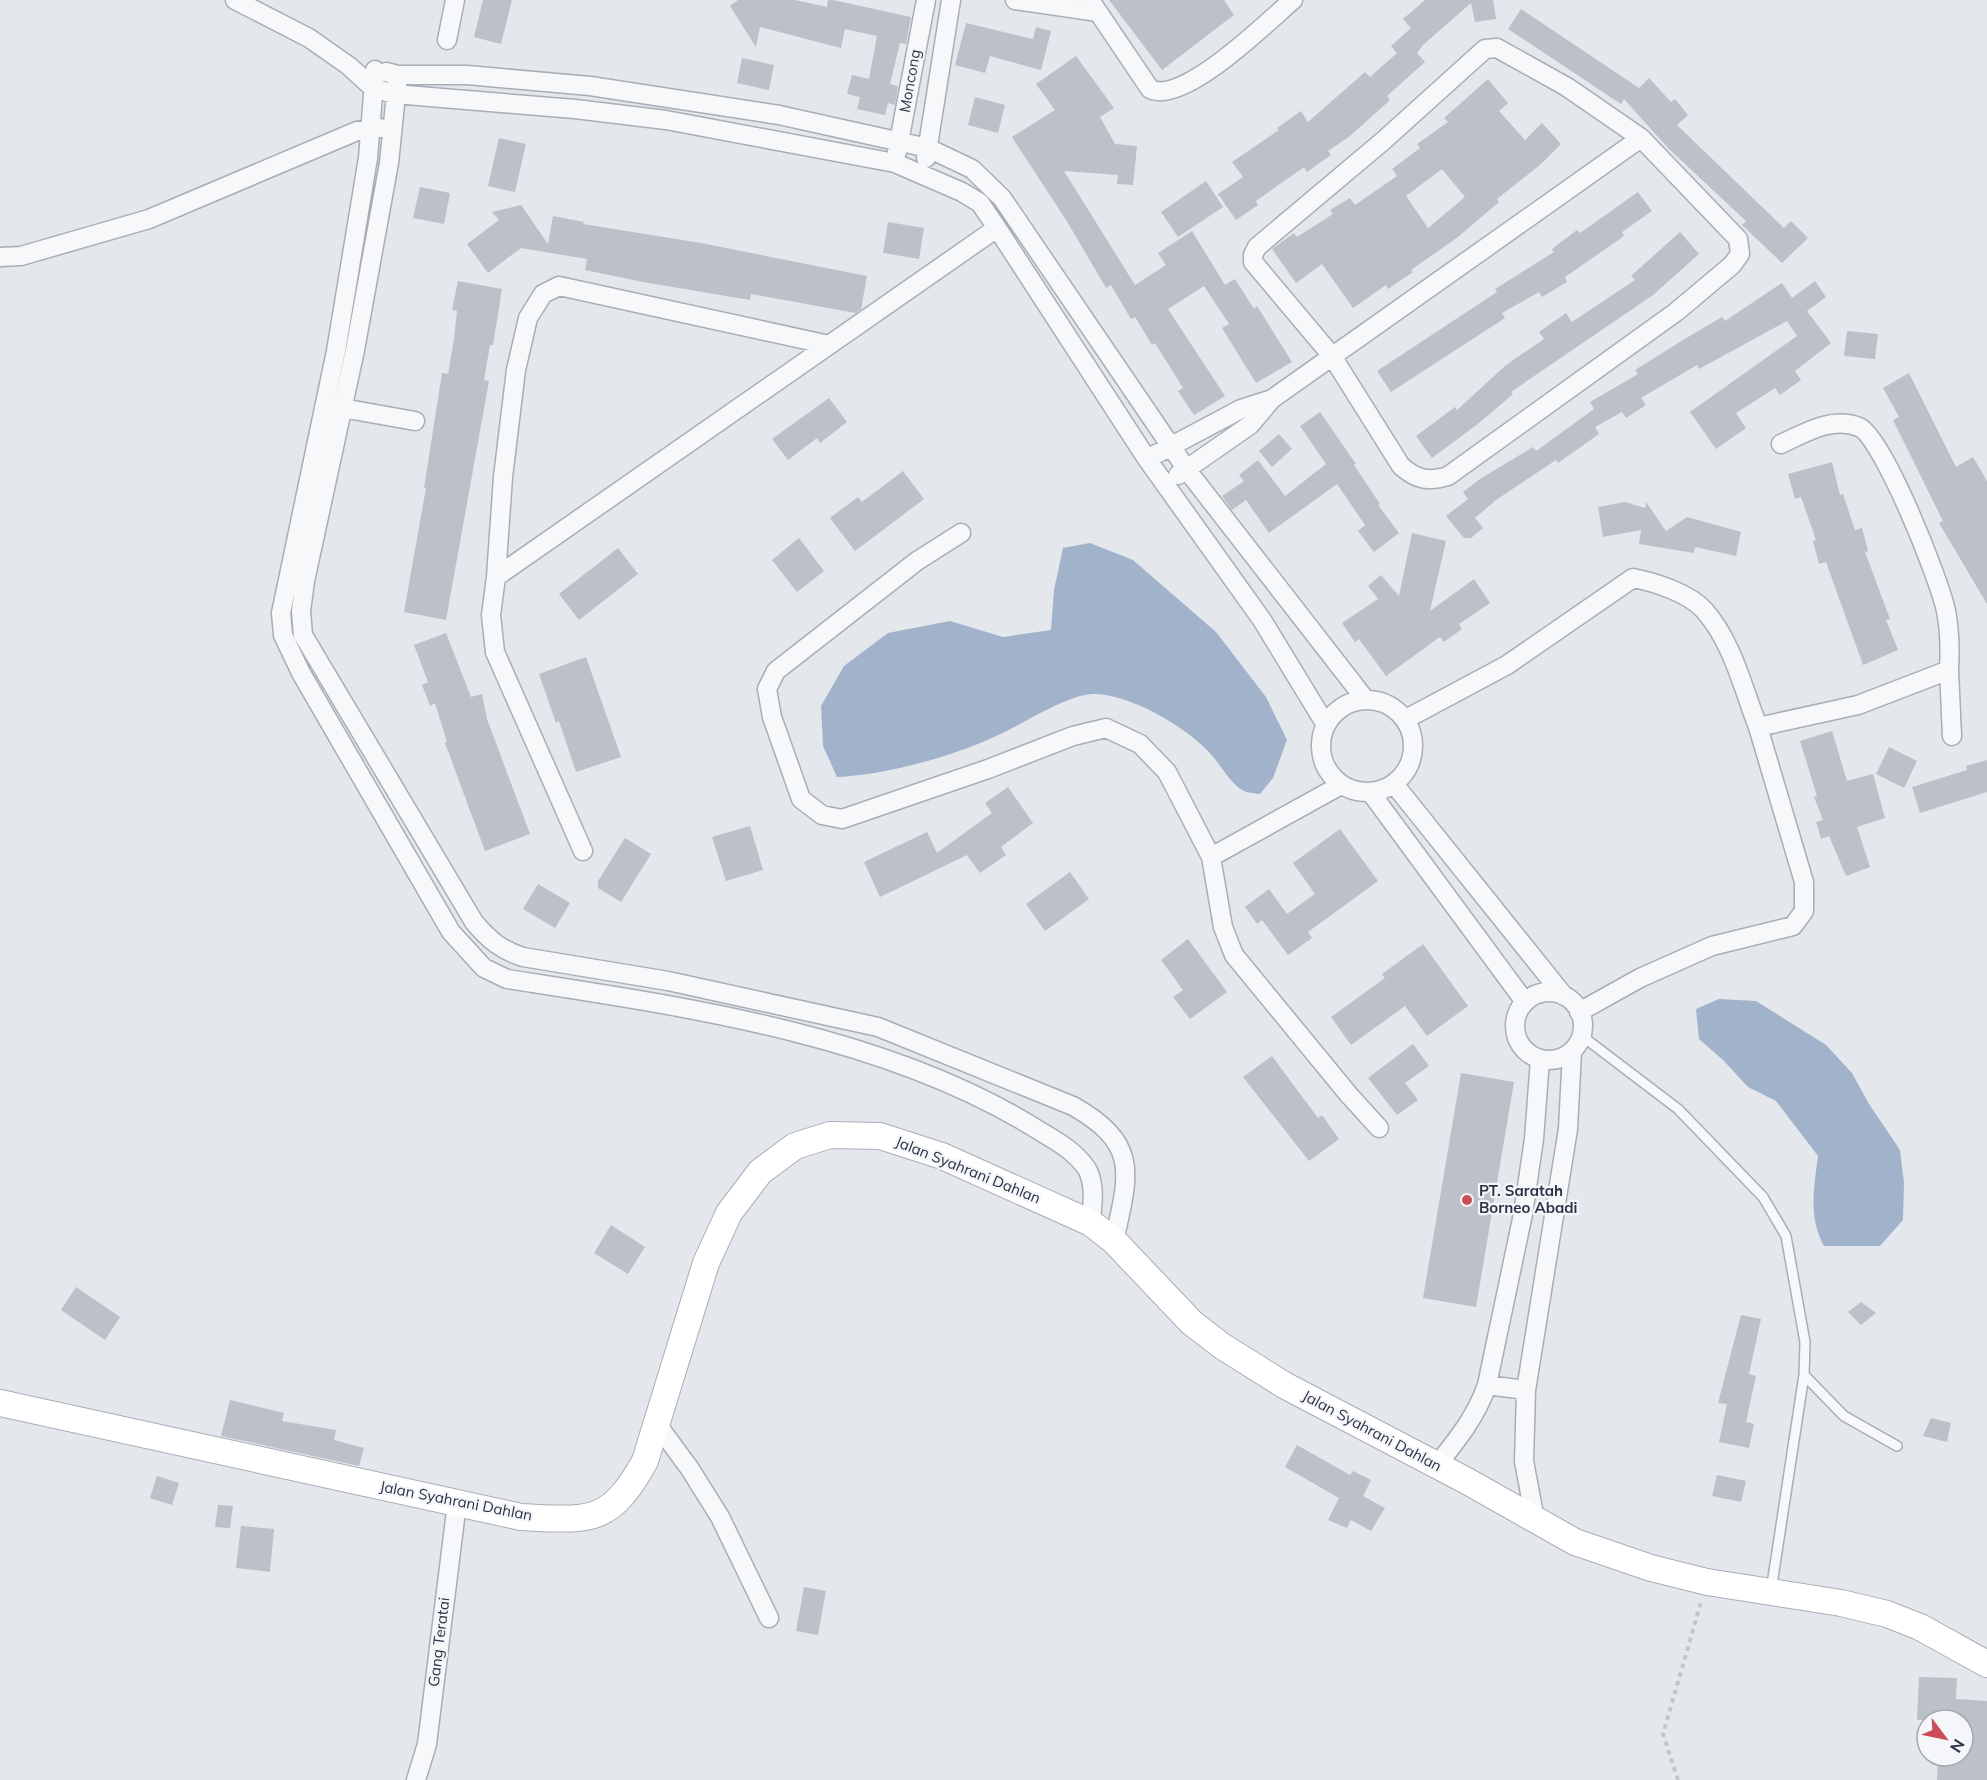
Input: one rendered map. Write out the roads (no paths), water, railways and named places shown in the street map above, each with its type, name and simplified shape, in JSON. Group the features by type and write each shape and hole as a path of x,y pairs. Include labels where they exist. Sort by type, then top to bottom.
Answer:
{"street":[{"path":"236,0 309,39 349,66 373,88 467,75 670,97 779,116 928,148 972,170 1002,198 1188,470 1365,699"},
{"path":"447,40 455,0"},
{"name":"Moncong","path":"895,163 926,0"},
{"path":"924,174 951,0"},
{"path":"1015,0 1094,6 1150,88 1162,92 1193,80 1222,61 1270,7 1293,0"},
{"path":"1497,48 1567,87 1641,138 1738,240 1740,254 1732,265 1676,312 1448,476 1431,482 1413,476 1401,465 1332,356 1254,262 1253,255 1257,247 1383,141 1485,49 1497,48"},
{"path":"349,66 375,70 396,85 456,97 666,120 895,163 924,174 980,203 1147,459 1262,620 1326,725"},
{"path":"375,70 368,158 336,351 281,613 284,635 301,673 451,932 484,969 507,979 714,1013 868,1053 1003,1109 1070,1150 1088,1171 1093,1192 1091,1223"},
{"path":"396,85 389,163 342,408 305,581 301,611 303,635 468,912 489,940 503,950 523,957 668,981 878,1027 1072,1107 1099,1122 1114,1138 1124,1157 1126,1176 1114,1241"},
{"path":"0,257 21,256 149,219 357,131 392,126"},
{"path":"1165,482 1188,470 1250,425 1272,399 1641,138"},
{"path":"496,577 997,228"},
{"path":"583,851 495,652 491,615 503,477 516,370 528,318 543,294 559,286 829,345"},
{"path":"1147,459 1241,409 1272,399"},
{"path":"342,408 415,421"},
{"path":"1781,444 1819,427 1834,423 1858,426 1867,431 1897,483 1933,571 1946,610 1952,736"},
{"path":"961,533 917,561 776,670 767,689 772,717 801,799 822,815 842,819 988,770 1073,736 1106,728 1140,744 1167,772 1211,857 1223,927 1234,955 1379,1128"},
{"path":"1406,719 1507,665 1633,578 1661,585 1703,609 1730,651 1758,727 1804,882 1804,911 1793,926 1712,946 1640,978 1579,1012"},
{"path":"1758,727 1858,705 1949,670"},
{"path":"1365,699 1388,704 1406,719 1414,742 1410,766 1394,784 1371,793 1358,792 1341,785 1331,776 1323,760 1321,742 1326,725 1342,707 1365,699"},
{"path":"1394,784 1579,1012 1583,1027 1582,1036 1572,1052 1568,1129 1526,1390 1524,1461 1535,1520"},
{"path":"1211,857 1341,785"},
{"path":"1371,793 1525,1002"},
{"path":"1564,996 1542,993 1525,1002 1517,1015 1517,1037 1530,1055 1540,1059 1557,1059 1572,1052"},
{"path":"1437,1465 1469,1425 1480,1406 1487,1385 1523,1214 1534,1140 1540,1059"},
{"path":"1030,1126 1044,1096"},
{"name":"Jalan Syahrani Dahlan","path":"0,1403 521,1517 581,1520 612,1507 630,1488 645,1461 706,1263 729,1213 759,1172 795,1146 830,1135 880,1136 942,1156 1091,1223 1114,1241 1192,1323 1222,1346 1284,1385 1437,1465 1575,1542 1651,1568 1707,1582 1841,1602 1887,1614 1920,1626 1987,1664"},
{"path":"1487,1385 1526,1390"},
{"path":"657,1424 690,1469 720,1517 769,1618"},
{"name":"Gang Teratai","path":"416,1780 427,1744 457,1503"}],"lane":[{"path":"1582,1036 1678,1109 1763,1197 1786,1236 1805,1342 1804,1375 1771,1593"},
{"path":"1804,1375 1844,1416 1897,1446"}],"water":[{"path":"1090,543 1133,560 1216,632 1266,697 1287,740 1273,778 1260,794 1246,792 1237,786 1206,749 1169,721 1123,699 1094,694 1071,699 994,737 938,758 875,773 837,777 823,746 821,706 844,666 888,633 950,621 1003,637 1051,630 1054,590 1063,548"},
{"path":"1719,999 1756,1001 1826,1045 1852,1073 1869,1104 1900,1150 1904,1183 1903,1220 1880,1246 1824,1246 1814,1213 1818,1156 1776,1101 1748,1087 1699,1039 1696,1009"}],"place":[{"name":"PT. Saratah Borneo Abadi","path":"1467,1200"}]}
